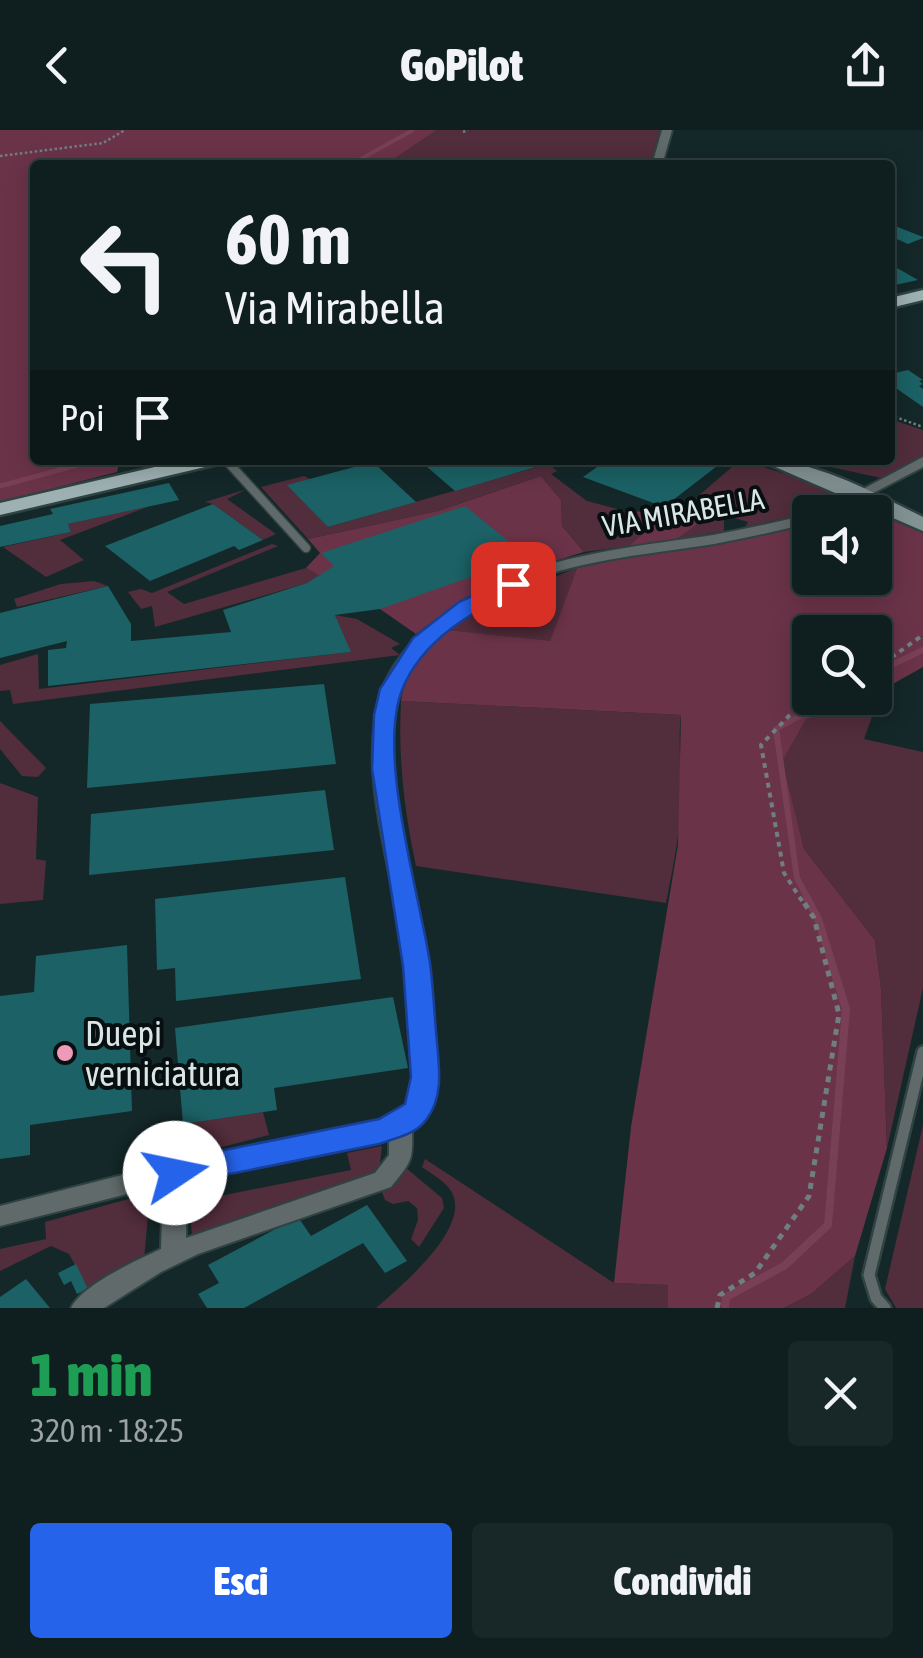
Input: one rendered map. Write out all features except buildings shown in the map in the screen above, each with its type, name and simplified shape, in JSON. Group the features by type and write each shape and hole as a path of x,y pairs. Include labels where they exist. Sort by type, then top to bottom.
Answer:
{"main road":[{"path":"895,302 923,296"},
{"path":"0,510 190,465"}],"street":[{"path":"659,160 667,130"},
{"path":"865,495 890,477 923,462"},
{"path":"782,465 861,495"},
{"path":"892,510 923,525"},
{"name":"VIA MIRABELLA","path":"400,1124 415,1112 423,1097 425,1077 417,966 384,769 385,715 391,689 404,667 421,643 466,606 536,574 590,558 792,521"},
{"path":"0,1216 400,1124 402,1157 384,1180 173,1253 116,1282 84,1308"},
{"path":"173,1253 175,1173"}],"lane":[{"path":"231,465 306,548"},
{"path":"885,1308 876,1298 869,1275 923,1052"}],"path":[{"path":"0,156 103,144 125,130"},
{"path":"895,417 923,427"},
{"path":"892,656 905,642 923,635"},
{"path":"717,1308 720,1294 755,1273 809,1196 839,1014 814,918 784,873 761,745 792,713"}],"shaded area":[{"path":"0,130 437,130 392,160 30,160 30,465 119,465 117,472 0,502"},
{"path":"437,130 662,130 653,160 392,160"},
{"path":"895,421 923,430 923,457 881,478 822,465 895,465"},
{"path":"550,465 557,471 551,474 587,501 625,511 625,518 659,520 629,546 584,552 562,526 561,500 541,476 438,511 308,539 261,487 304,476 310,479 328,527"},
{"path":"734,465 756,465 825,486 831,495 792,495 792,516 745,527 748,522 724,515 724,531 677,539 708,515 689,504"},
{"path":"541,476 561,500 562,526 584,552 496,584 455,606 416,634 306,568 320,553 308,539 438,511"},
{"path":"247,489 227,499 276,534 263,540 205,502"},
{"path":"689,504 709,515 677,539 629,546 658,520 625,519 625,511 671,513"},
{"path":"150,506 60,540 84,560 46,577 3,547 71,532 68,524"},
{"path":"892,517 923,533 923,667 892,684 892,615 792,615 792,715 818,715 806,719 782,761 804,849 875,940 881,988 887,1148 855,1256 811,1294 784,1308 668,1308 668,1285 614,1283 631,1127 678,845 681,715 401,701 418,662 448,630 550,641 577,568 763,529 792,527 792,595 892,595"},
{"path":"272,544 278,546 167,592 184,604 306,568 325,578 155,627 152,606 141,609 128,592 141,589 152,593"},
{"path":"577,568 550,642 448,630 497,599"},
{"path":"94,581 108,586 17,607 14,599 61,584"},
{"path":"335,615 357,619 400,644 391,648 400,655 13,704 10,690 0,691 0,665 38,654 39,689 350,652"},
{"path":"401,701 681,715 680,822 666,903 416,866 403,784"},
{"path":"818,715 873,715 864,739 923,752 923,988 887,1148 881,988 875,940 804,849 781,761 805,719"},
{"path":"0,721 46,768 38,777 22,776 0,749"},
{"path":"0,783 38,797 36,859 46,861 43,900 0,904"},
{"path":"263,1112 269,1135 179,1158 175,1125"},
{"path":"923,1125 923,1308 896,1308 885,1289"},
{"path":"382,1146 379,1172 367,1181 192,1236 187,1184 202,1181 205,1199 351,1170 347,1153"},
{"path":"425,1159 614,1283 668,1285 668,1308 376,1308 433,1252 453,1218 455,1201 448,1187 422,1167"},
{"path":"406,1168 442,1198 444,1208 419,1247 411,1239 418,1220 417,1208 408,1201 393,1204 385,1200 382,1192"},
{"path":"150,1193 144,1260 88,1289 69,1254 51,1246 0,1271 0,1249 46,1239 45,1222"},
{"path":"855,1256 845,1308 784,1308 811,1294"}],"waterway":[{"path":"359,160 413,130"},
{"path":"0,486 78,465"},
{"path":"892,665 923,650"},
{"path":"801,715 776,729 797,878 809,901"},
{"path":"725,1308 726,1297 784,1266 828,1225 846,1009 818,919 807,898"}],"place":[{"name":"Duepi verniciatura","path":"65,1053"}],"route":[{"path":"175,1173 379,1132 400,1124 415,1112 423,1097 425,1077 417,966 384,769 385,715 391,689 421,643 466,606 513,584"}]}
